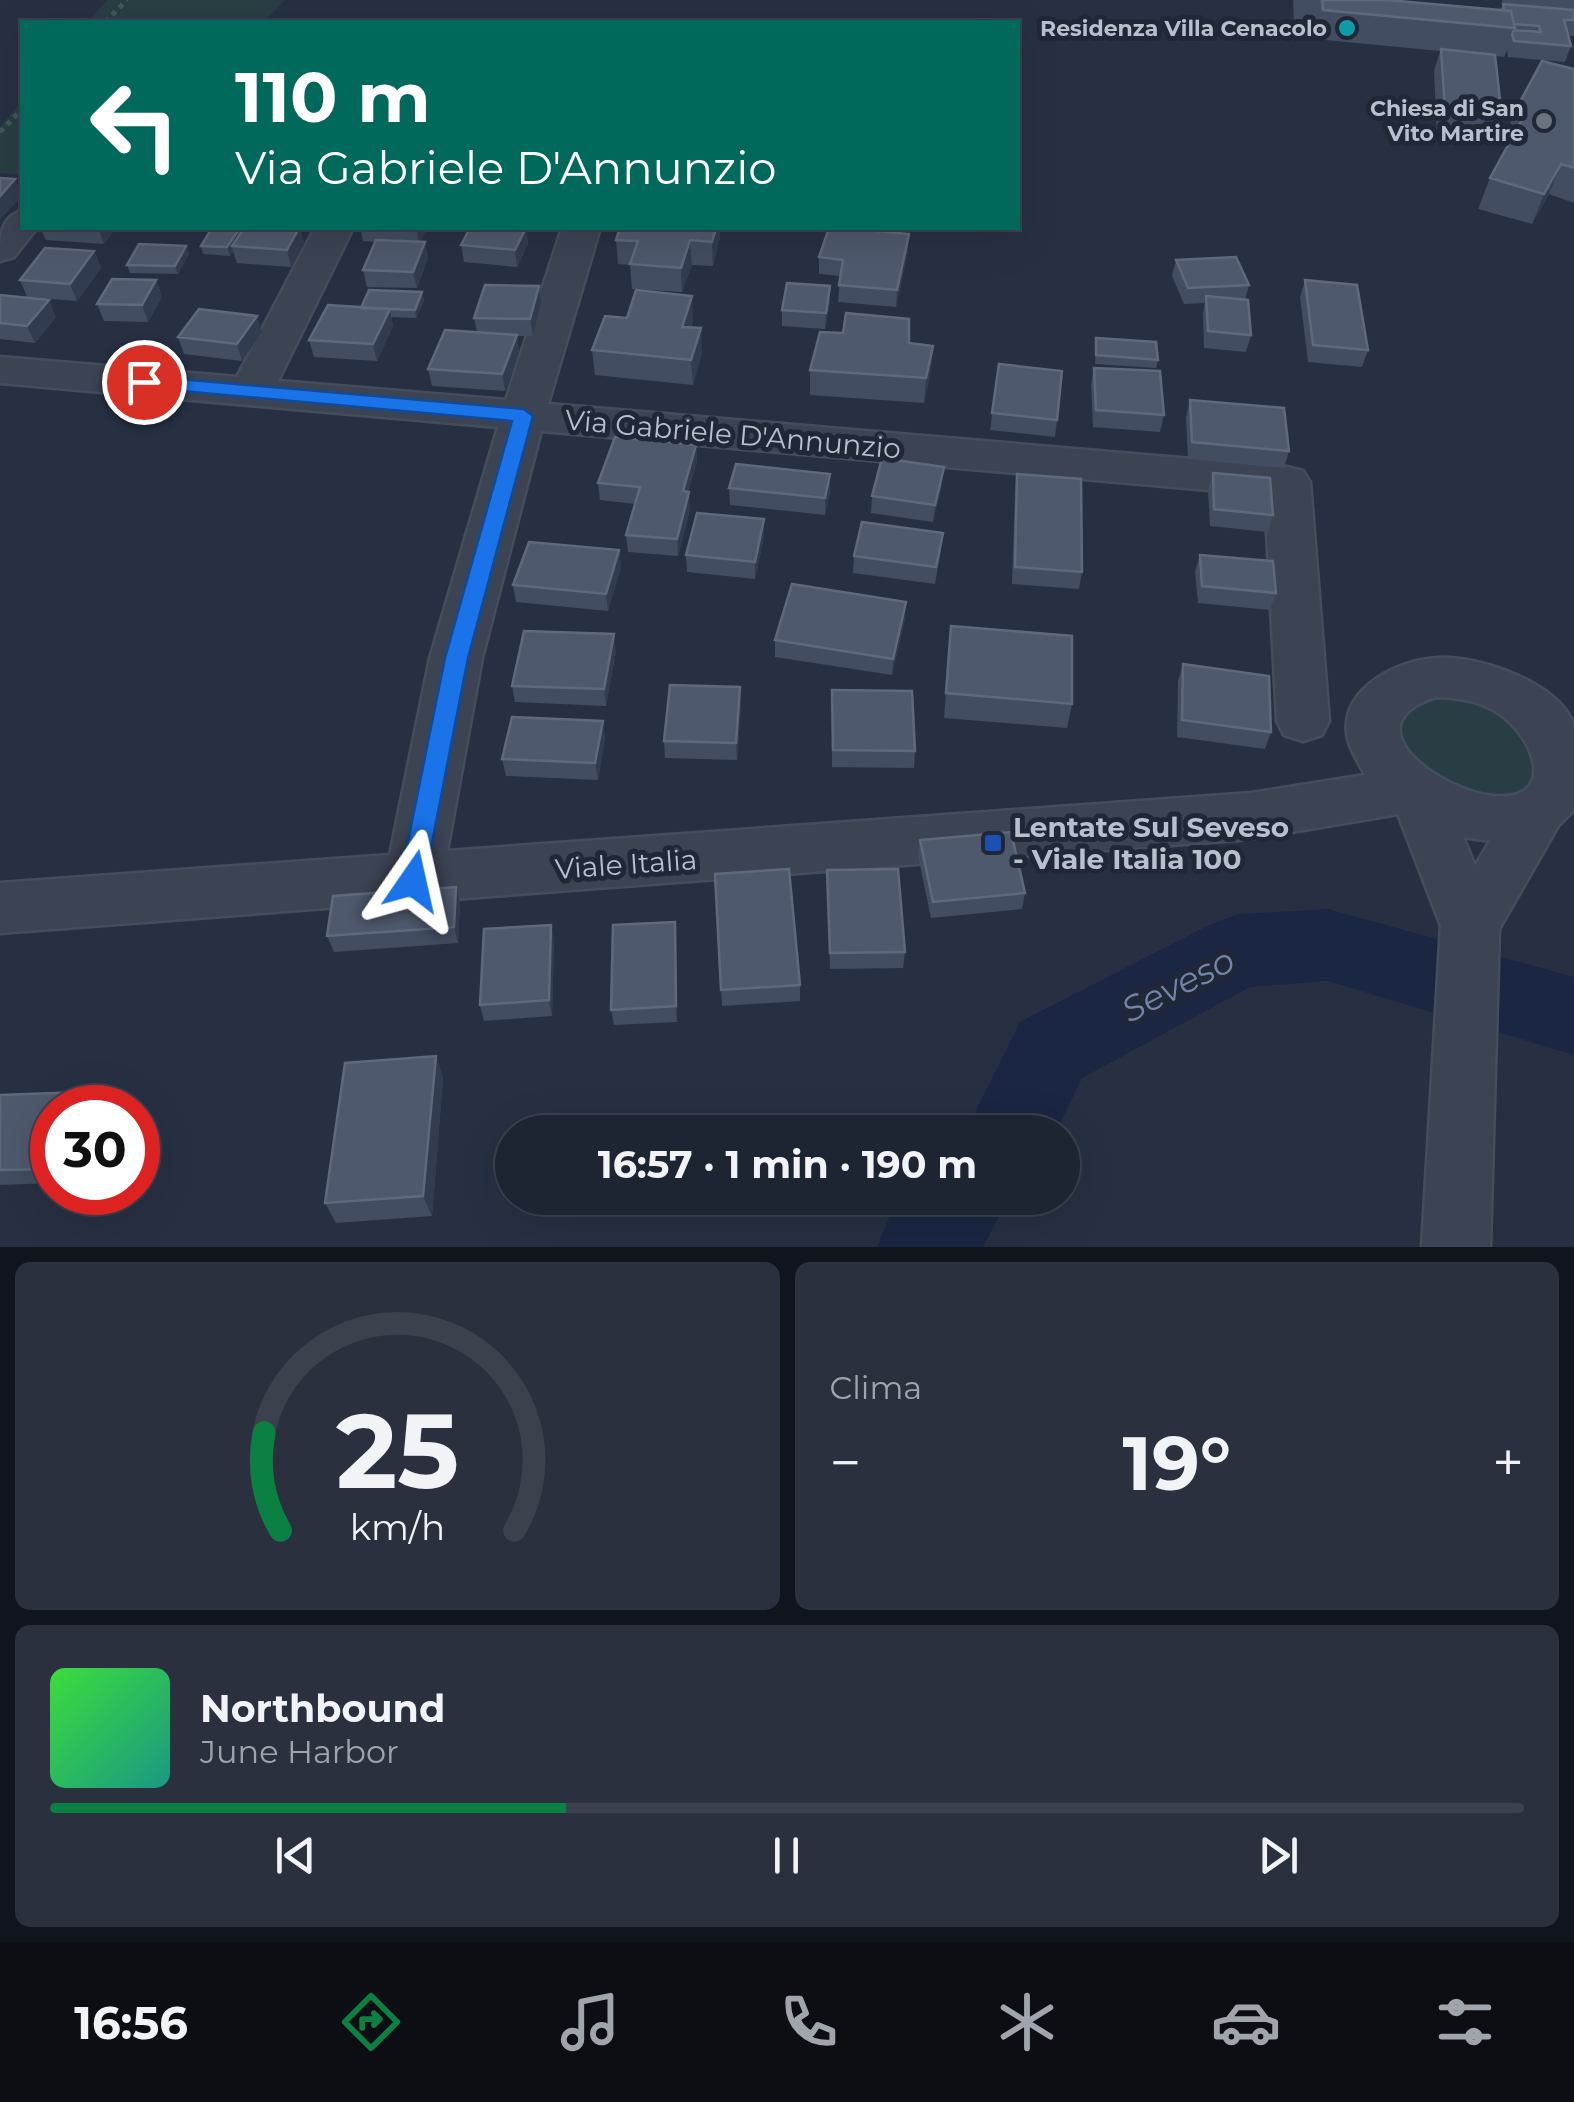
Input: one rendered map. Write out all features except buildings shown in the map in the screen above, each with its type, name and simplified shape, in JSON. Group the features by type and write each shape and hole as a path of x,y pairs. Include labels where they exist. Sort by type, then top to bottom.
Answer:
{"street":[{"path":"0,249 20,224"},
{"path":"251,392 333,230"},
{"path":"413,881 456,658 580,230"},
{"name":"Via Gabriele D'Annunzio","path":"0,370 1287,482 1304,721"},
{"name":"Viale Italia","path":"1251,816 1313,792 1341,772 1374,729 1382,702 1390,693 1435,676 1483,683 1554,716 1552,730 1563,754 1558,794"},
{"path":"1374,729 1380,754 1414,794 1470,926 1456,1247"},
{"path":"1414,794 1477,819 1515,820 1558,794"},
{"name":"Viale Italia","path":"0,908 413,881 1251,816 1414,794"},
{"path":"1470,926 1558,794"}],"path":[{"path":"108,20 127,0"},
{"path":"0,132 20,111"}],"green space":[{"path":"107,0 285,0 265,20 90,20"},
{"path":"20,103 20,175 0,173 0,127"},
{"path":"1438,684 1538,724 1541,798 1444,801 1387,720"}],"waterway":[{"name":"Seveso","path":"1018,1115 1051,1050 1239,951 1328,945 1574,1016"},
{"name":"Seveso","path":"925,1247 949,1215"}],"place":[{"name":"Residenza Villa Cenacolo","path":"1347,28"},
{"name":"Chiesa di San Vito Martire","path":"1544,121"},
{"name":"Lentate Sul Seveso - Viale Italia 100","path":"993,843"}],"route":[{"path":"144,382 524,416 456,658 413,881"}]}
